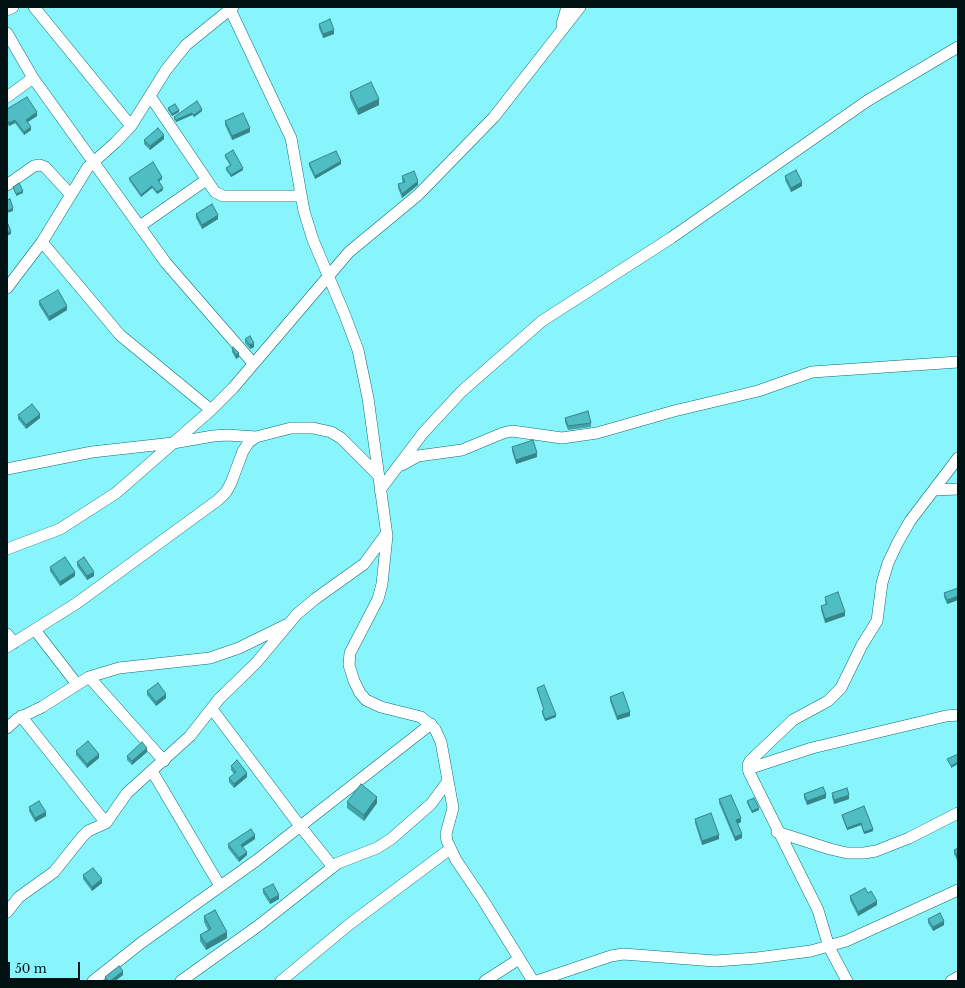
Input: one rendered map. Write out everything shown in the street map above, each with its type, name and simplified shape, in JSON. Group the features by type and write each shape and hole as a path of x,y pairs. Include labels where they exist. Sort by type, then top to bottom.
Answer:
{"street":[{"path":"7,10 13,7"},
{"path":"34,7 131,126"},
{"path":"559,32 567,7"},
{"path":"7,549 60,529 116,493 211,410 233,388 349,252 418,195 494,117 580,7"},
{"path":"7,288 42,242 88,167 116,142 131,126 166,70 186,45 231,8 291,138 301,196 313,240 344,312 358,350 368,398 386,534 382,584 378,599 350,653 349,665 357,687 366,700 381,707 414,714 431,724 435,729 441,742 453,808 446,834 450,849 533,981"},
{"path":"7,34 33,78 166,263 253,363"},
{"path":"380,490 423,433 462,392 542,321 671,238 867,101 958,49"},
{"path":"7,96 33,78"},
{"path":"150,96 215,192 223,196 301,196"},
{"path":"7,185 34,166 40,165 45,167 71,195"},
{"path":"140,226 206,180"},
{"path":"42,242 120,335 211,410"},
{"path":"396,469 412,458 431,453 462,450 503,433 512,431 562,438 597,433 674,411 758,391 812,372 958,362"},
{"path":"7,470 92,452 227,435 256,437 291,428 313,428 331,432 342,438 378,475"},
{"path":"9,642 35,630 77,603 218,500 226,492 231,483 249,442 256,437"},
{"path":"847,981 829,947 818,910 777,832 748,769 750,762 793,720 828,701 842,688 862,645 877,621 882,583 888,563 898,542 910,521 958,458"},
{"path":"934,490 958,489"},
{"path":"7,912 19,897 54,872 82,836 88,831 106,823 127,793 190,736 224,694 264,655 304,608 364,564 386,534"},
{"path":"7,728 21,716 42,707 76,683 89,676 119,668 210,658 239,648 290,623"},
{"path":"35,630 76,683"},
{"path":"89,676 164,761"},
{"path":"212,709 300,826 333,867"},
{"path":"748,769 812,748 946,716 958,715"},
{"path":"21,716 106,823"},
{"path":"93,981 141,943 300,826 431,724"},
{"path":"152,771 220,886"},
{"path":"181,981 252,930 333,867 342,861 377,848 391,840 431,804 448,781"},
{"path":"777,832 830,849 848,853 864,853 876,851 910,838 958,813"},
{"path":"281,981 350,924 450,849"},
{"path":"537,981 611,956 623,954 715,961 757,958 811,951 829,947 872,930 958,890"},
{"path":"486,981 519,959"},
{"path":"951,981 958,977"}],"building":[{"path":"330,19 334,30 323,34 319,24"},
{"path":"371,82 379,99 358,109 350,92"},
{"path":"27,97 37,112 26,120 31,127 24,132 15,120 9,123 7,120 7,109"},
{"path":"197,101 202,109 194,115 192,113 176,120 174,117"},
{"path":"175,104 179,110 172,114 168,108"},
{"path":"243,113 250,128 232,136 225,121"},
{"path":"158,128 164,135 150,146 144,140"},
{"path":"233,150 243,168 231,175 226,168 231,165 225,155"},
{"path":"336,151 341,161 315,176 309,163"},
{"path":"153,162 162,177 158,180 163,188 157,192 152,186 141,195 129,178"},
{"path":"796,170 802,182 791,188 785,176"},
{"path":"414,171 418,181 402,194 398,184 405,182 402,176"},
{"path":"19,183 23,191 16,194 13,187"},
{"path":"10,199 13,208 7,211 7,200"},
{"path":"212,204 218,215 202,225 196,214"},
{"path":"7,222 11,231 7,233"},
{"path":"58,290 67,306 49,317 39,301"},
{"path":"250,336 254,343 250,345 245,339"},
{"path":"233,347 239,353 236,355 232,348"},
{"path":"32,404 40,414 26,425 18,415"},
{"path":"588,411 591,423 568,426 565,418"},
{"path":"533,440 537,453 516,460 512,447"},
{"path":"65,557 75,572 60,582 50,567"},
{"path":"84,557 94,572 87,576 77,562"},
{"path":"958,588 958,596 947,600 944,593"},
{"path":"838,592 845,612 825,619 821,606 827,604 825,597"},
{"path":"158,683 166,694 156,702 147,691"},
{"path":"544,685 556,715 545,719 542,711 544,710 537,688"},
{"path":"623,692 630,712 617,716 610,697"},
{"path":"88,741 99,754 87,764 76,751"},
{"path":"142,742 147,748 132,761 127,756"},
{"path":"958,754 958,762 951,766 947,759"},
{"path":"237,760 247,773 234,784 229,778 236,772 231,766"},
{"path":"361,784 377,797 364,815 347,802"},
{"path":"823,787 826,794 807,801 804,794"},
{"path":"847,788 849,795 834,800 832,793"},
{"path":"731,795 741,818 736,820 742,834 735,837 719,799"},
{"path":"754,798 759,808 752,811 747,801"},
{"path":"39,801 46,812 35,818 29,807"},
{"path":"864,806 873,829 864,832 861,823 847,828 842,815"},
{"path":"711,813 719,835 702,841 695,819"},
{"path":"251,829 255,835 241,845 247,852 239,858 228,844"},
{"path":"958,848 958,858 954,850"},
{"path":"93,868 102,879 92,887 83,875"},
{"path":"273,884 279,895 270,900 263,889"},
{"path":"865,888 868,893 871,891 877,901 858,912 850,896"},
{"path":"215,910 227,932 206,944 200,935 211,929 204,916"},
{"path":"940,913 944,921 933,927 928,919"},
{"path":"119,966 123,971 108,981 105,977"}]}
